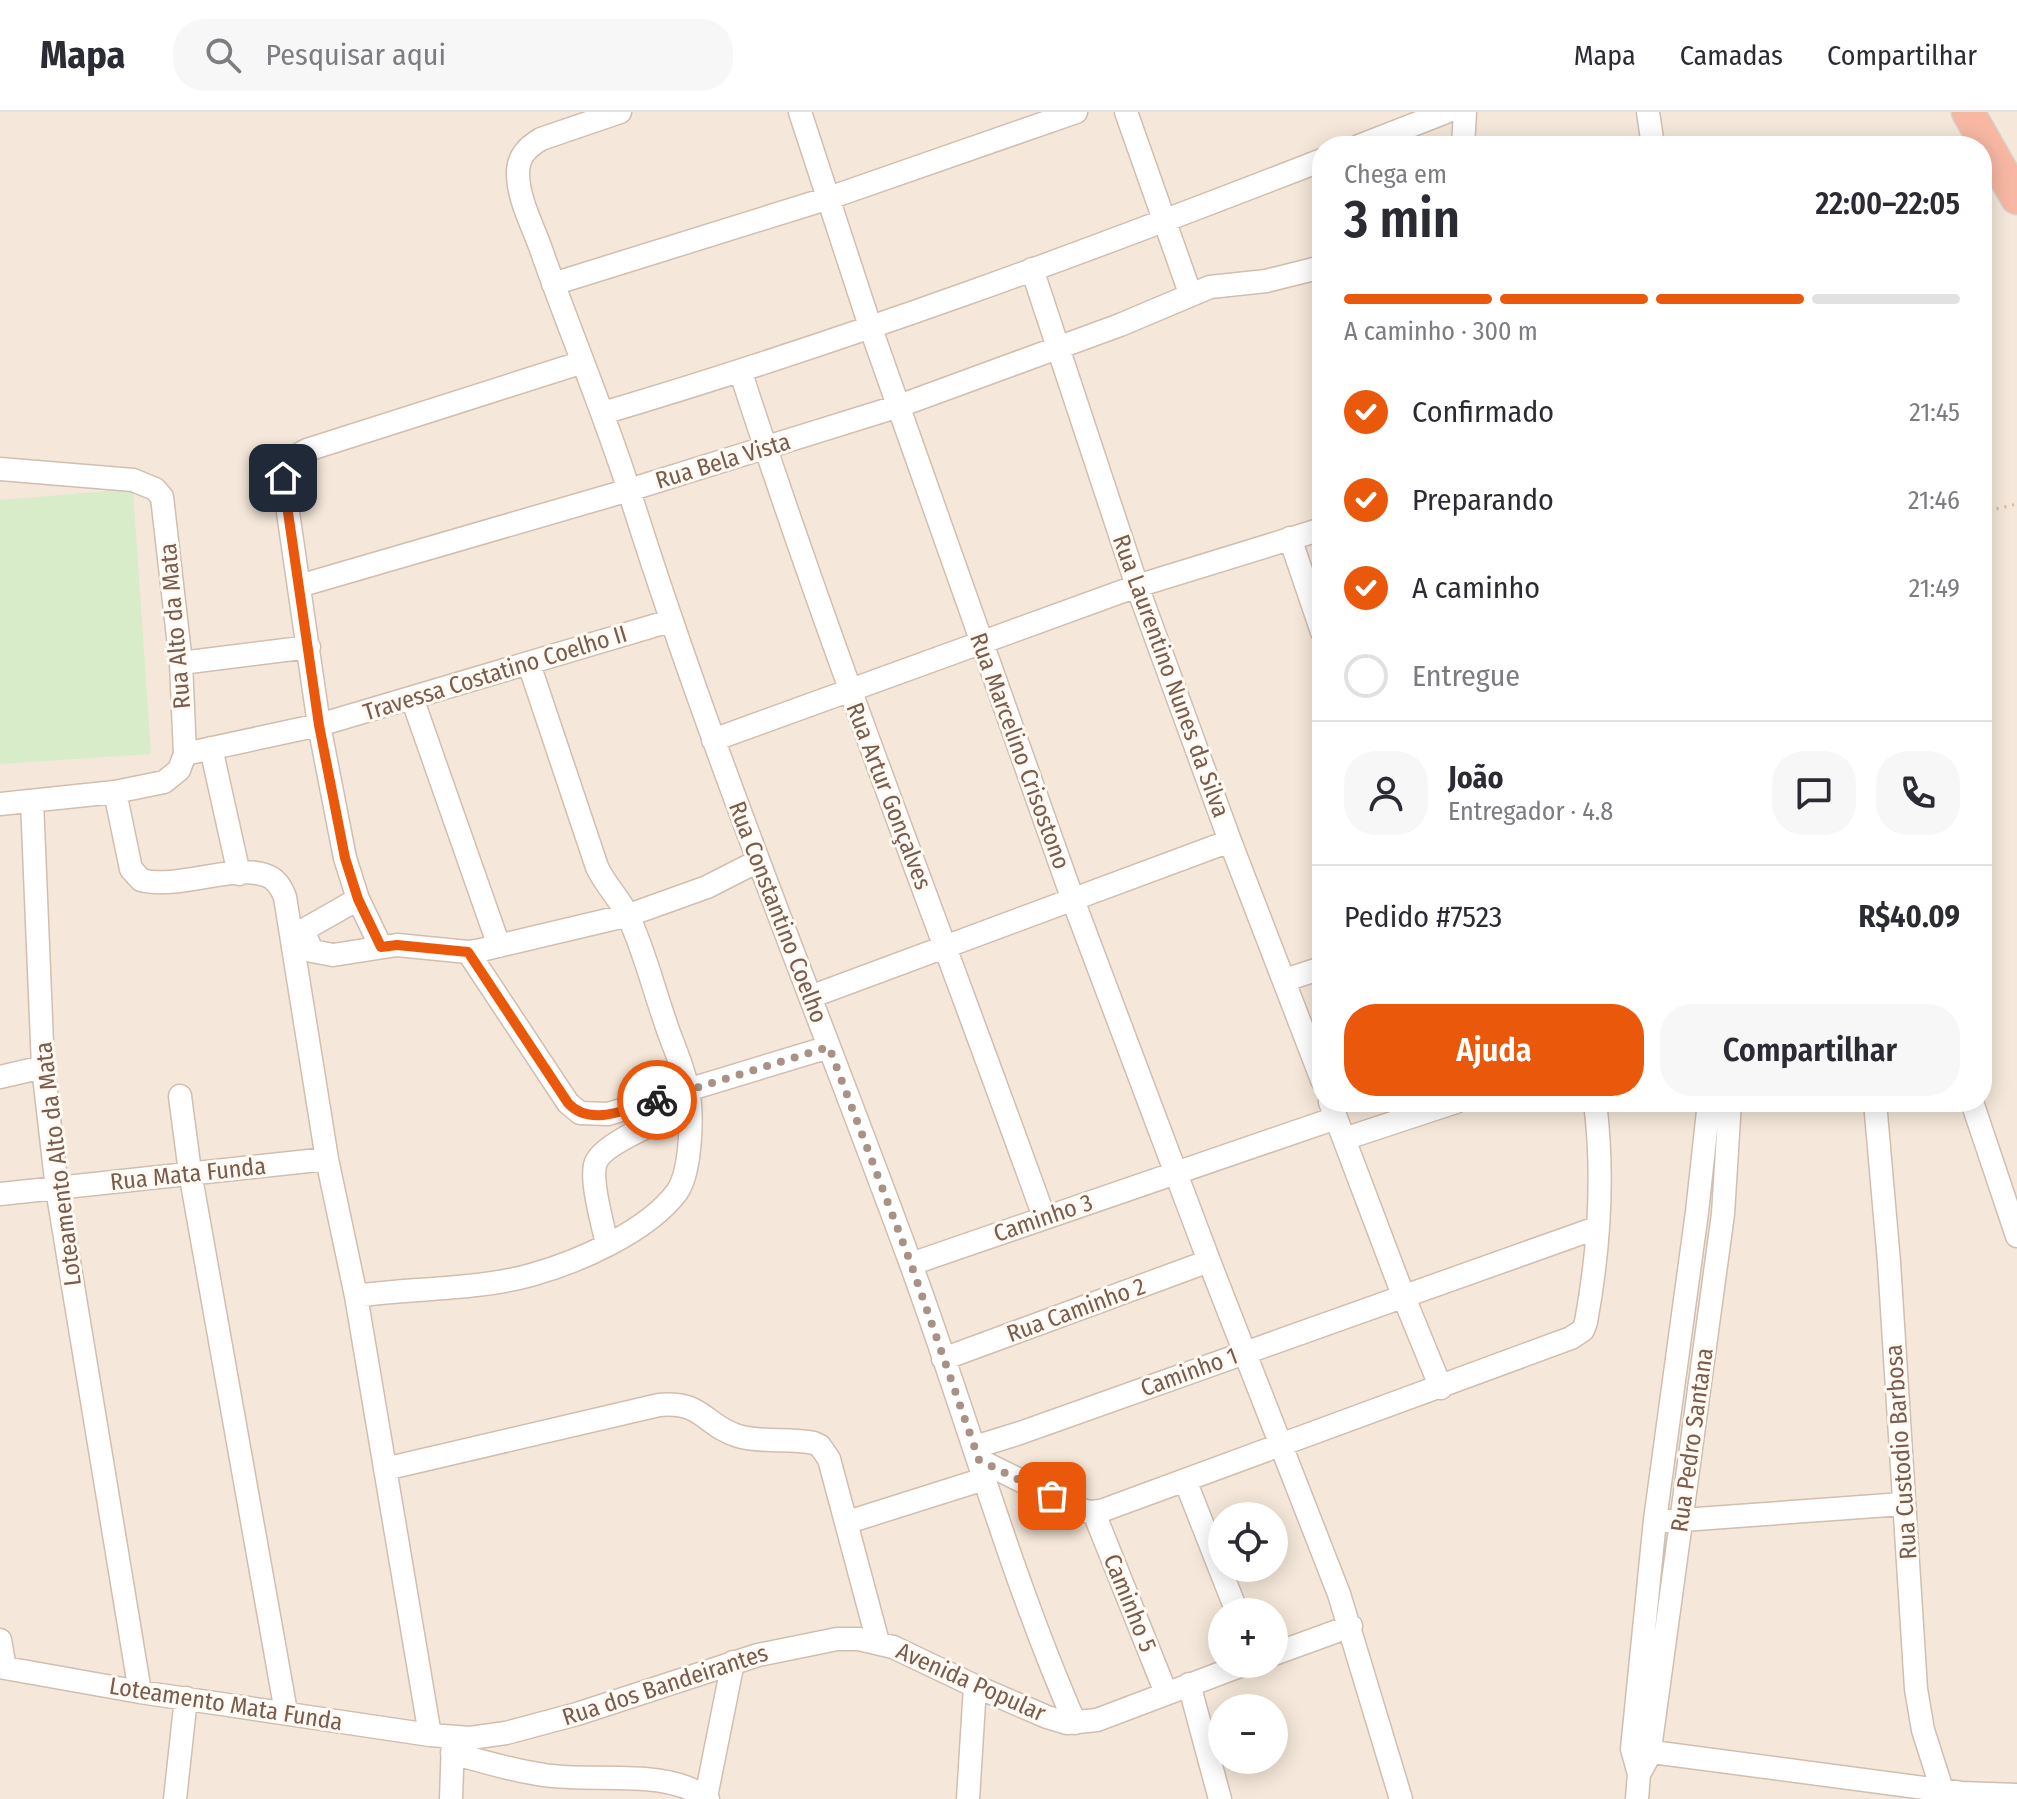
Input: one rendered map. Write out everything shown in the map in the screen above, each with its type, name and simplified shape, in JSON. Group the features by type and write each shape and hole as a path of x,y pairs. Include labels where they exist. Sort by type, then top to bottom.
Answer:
{"highway":[{"path":"1968,112 1982,136"},
{"path":"1992,154 2017,198"}],"street":[{"name":"Rua Constantino Coelho","path":"620,112 530,145 520,161 520,188 603,413 670,621 713,740 911,1264 1038,1632 1075,1723"},
{"path":"800,112 870,326"},
{"path":"553,284 829,198 1076,112"},
{"path":"1126,112 1190,293"},
{"path":"1385,136 1446,112"},
{"path":"1464,136 1465,112"},
{"path":"1648,112 1652,136"},
{"path":"603,413 741,373 1163,222 1312,164"},
{"name":"Rua Laurentino Nunes da Silva","path":"1032,269 1137,586 1312,1053"},
{"name":"Rua Bela Vista","path":"299,586 629,490 899,406 1141,317 1190,293 1210,287 1266,281 1312,270"},
{"name":"Rua Marcelino Crisostono","path":"870,326 1073,900 1351,1626 1401,1799"},
{"path":"381,947 358,899 345,858 319,725 283,478 288,462 307,450 583,362"},
{"name":"Rua Artur Gonçalves","path":"741,373 848,689 946,946 1044,1217"},
{"name":"Rua Alto da Mata","path":"0,469 133,480 155,489 162,497 181,663 185,754"},
{"path":"713,740 1137,586 1312,532"},
{"path":"1290,538 1312,603"},
{"name":"Travessa Costatino Coelho II","path":"185,754 319,725 670,621"},
{"path":"181,663 309,647"},
{"path":"356,1296 530,1276 587,1256 660,1208 677,1191 687,1166 689,1100 629,915 609,890 597,867 529,664"},
{"path":"412,698 499,946"},
{"path":"211,748 239,874"},
{"path":"0,804 115,792 164,782 179,770 185,754"},
{"path":"115,792 131,869 141,880 159,883 263,874 276,881 298,934 327,1159 356,1296 430,1735"},
{"name":"Loteamento Alto da Mata","path":"32,801 43,1067 57,1189 140,1692"},
{"path":"810,997 1230,841"},
{"path":"298,934 317,954 333,955 397,945 468,952 629,915 707,887 758,861"},
{"path":"298,934 358,899"},
{"path":"468,952 573,1109 587,1115 608,1114 689,1100"},
{"path":"1285,980 1312,971"},
{"path":"607,1245 594,1171 598,1158 613,1145 689,1100 829,1047"},
{"path":"0,1077 43,1067"},
{"path":"180,1096 190,1172 286,1712"},
{"name":"Caminho 3","path":"911,1264 1336,1119 1385,1112"},
{"path":"979,1462 1076,1508 1094,1513 1441,1388 1578,1334 1586,1322 1596,1228 1599,1155 1596,1112"},
{"name":"Rua Pedro Santana","path":"1637,1799 1655,1520 1708,1112"},
{"name":"Rua Pedro Santana","path":"1641,1750 1681,1522 1723,1214 1729,1112"},
{"name":"Rua Custodio Barbosa","path":"1876,1112 1889,1262 1916,1689 1923,1730 1944,1795"},
{"path":"1975,1112 2017,1236"},
{"path":"1336,1119 1441,1388"},
{"name":"Rua Mata Funda","path":"0,1194 327,1159"},
{"name":"Caminho 1","path":"848,1522 979,1462 1020,1433 1596,1228"},
{"name":"Rua Caminho 2","path":"943,1359 1209,1261"},
{"path":"385,1469 675,1403 698,1410 734,1435 748,1439 814,1443 829,1459 878,1642"},
{"path":"1185,1480 1231,1598"},
{"path":"1655,1520 1681,1522 1903,1504"},
{"name":"Caminho 5","path":"1094,1513 1166,1693"},
{"path":"1288,1649 1351,1626"},
{"name":"Rua dos Bandeirantes","path":"453,1746 577,1714 733,1662 813,1642 837,1639 878,1642"},
{"path":"0,1640 2,1667"},
{"name":"Avenida Popular","path":"878,1642 1047,1717 1075,1723 1097,1720 1208,1677"},
{"path":"451,1799 453,1746 541,1775 675,1783 692,1788 707,1798 733,1662"},
{"name":"Loteamento Mata Funda","path":"2,1667 140,1692 430,1735 453,1746"},
{"path":"1189,1684 1220,1799"},
{"path":"968,1799 975,1686"},
{"path":"175,1799 186,1698"},
{"path":"1641,1750 1944,1795 2017,1795"}],"path":[{"path":"1992,510 2017,504"}],"shaded area":[{"path":"0,112 2017,112 2017,1799 0,1799"}],"green space":[{"path":"133,489 151,754 0,764 0,500"}],"way so far":[{"path":"657,1100 829,1047 911,1264 979,1460 1052,1496"}],"route":[{"path":"283,478 319,725 345,858 349,877 381,947 397,945 468,952 568,1103 580,1113 608,1114 657,1100"}]}
